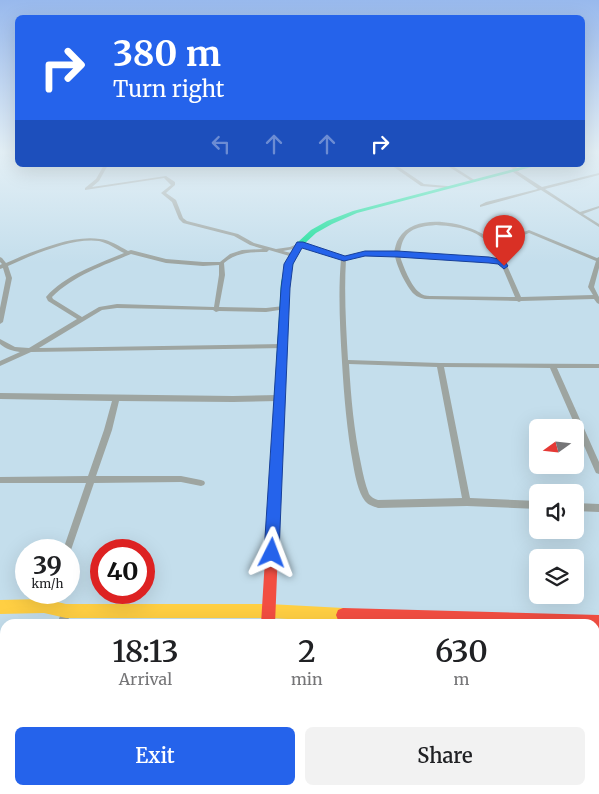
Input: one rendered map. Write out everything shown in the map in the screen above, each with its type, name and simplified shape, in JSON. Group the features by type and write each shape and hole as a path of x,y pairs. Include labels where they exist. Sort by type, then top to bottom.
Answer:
{"street":[{"path":"168,189 163,193 174,201 181,219 185,222 236,235 252,244 293,255"},
{"path":"2,266 62,245 90,239 103,240 128,253 141,254 166,261 203,264 221,262 230,254 237,252 291,248 300,244 333,220 438,189"},
{"path":"482,206 544,189"},
{"path":"541,190 599,226"},
{"path":"580,213 599,207"},
{"path":"491,243 501,242 529,231 599,260 591,287 597,300 519,300 420,296 413,291 397,254 399,243 408,231 424,224 463,226 478,232 491,243 519,300"},
{"path":"268,619 284,308 289,264 300,244"},
{"path":"300,244 344,258 365,254 397,254 501,262"},
{"path":"82,319 50,300 49,297 54,291 66,284 128,253"},
{"path":"344,258 341,286 346,362 359,476 367,498 372,503 378,504 467,502 529,505"},
{"path":"0,259 9,278 0,322"},
{"path":"216,310 222,275 221,262"},
{"path":"0,364 30,350 101,308 117,306 266,310 284,308"},
{"path":"0,341 19,351 283,346"},
{"path":"346,362 440,365 599,366"},
{"path":"440,365 467,502"},
{"path":"552,365 599,471"},
{"path":"0,396 278,398"},
{"path":"71,539 108,430 116,398"},
{"path":"0,480 181,479 201,483"},
{"path":"584,507 599,508"},
{"path":"0,607 44,606 66,611 269,611 430,619"},
{"path":"64,619 66,611"}],"traffic: fast":[{"path":"278,429 285,282 295,251 307,237 338,219 355,212 443,189"}],"traffic: slow":[{"path":"0,607 44,606 66,611 269,611 343,615"}],"traffic: jam":[{"path":"268,619 278,429"},
{"path":"343,615 489,619"}],"route":[{"path":"272,553 278,398 283,346 285,288 289,264 300,244 344,258 372,253 397,254 489,260 501,262 504,266"}]}
